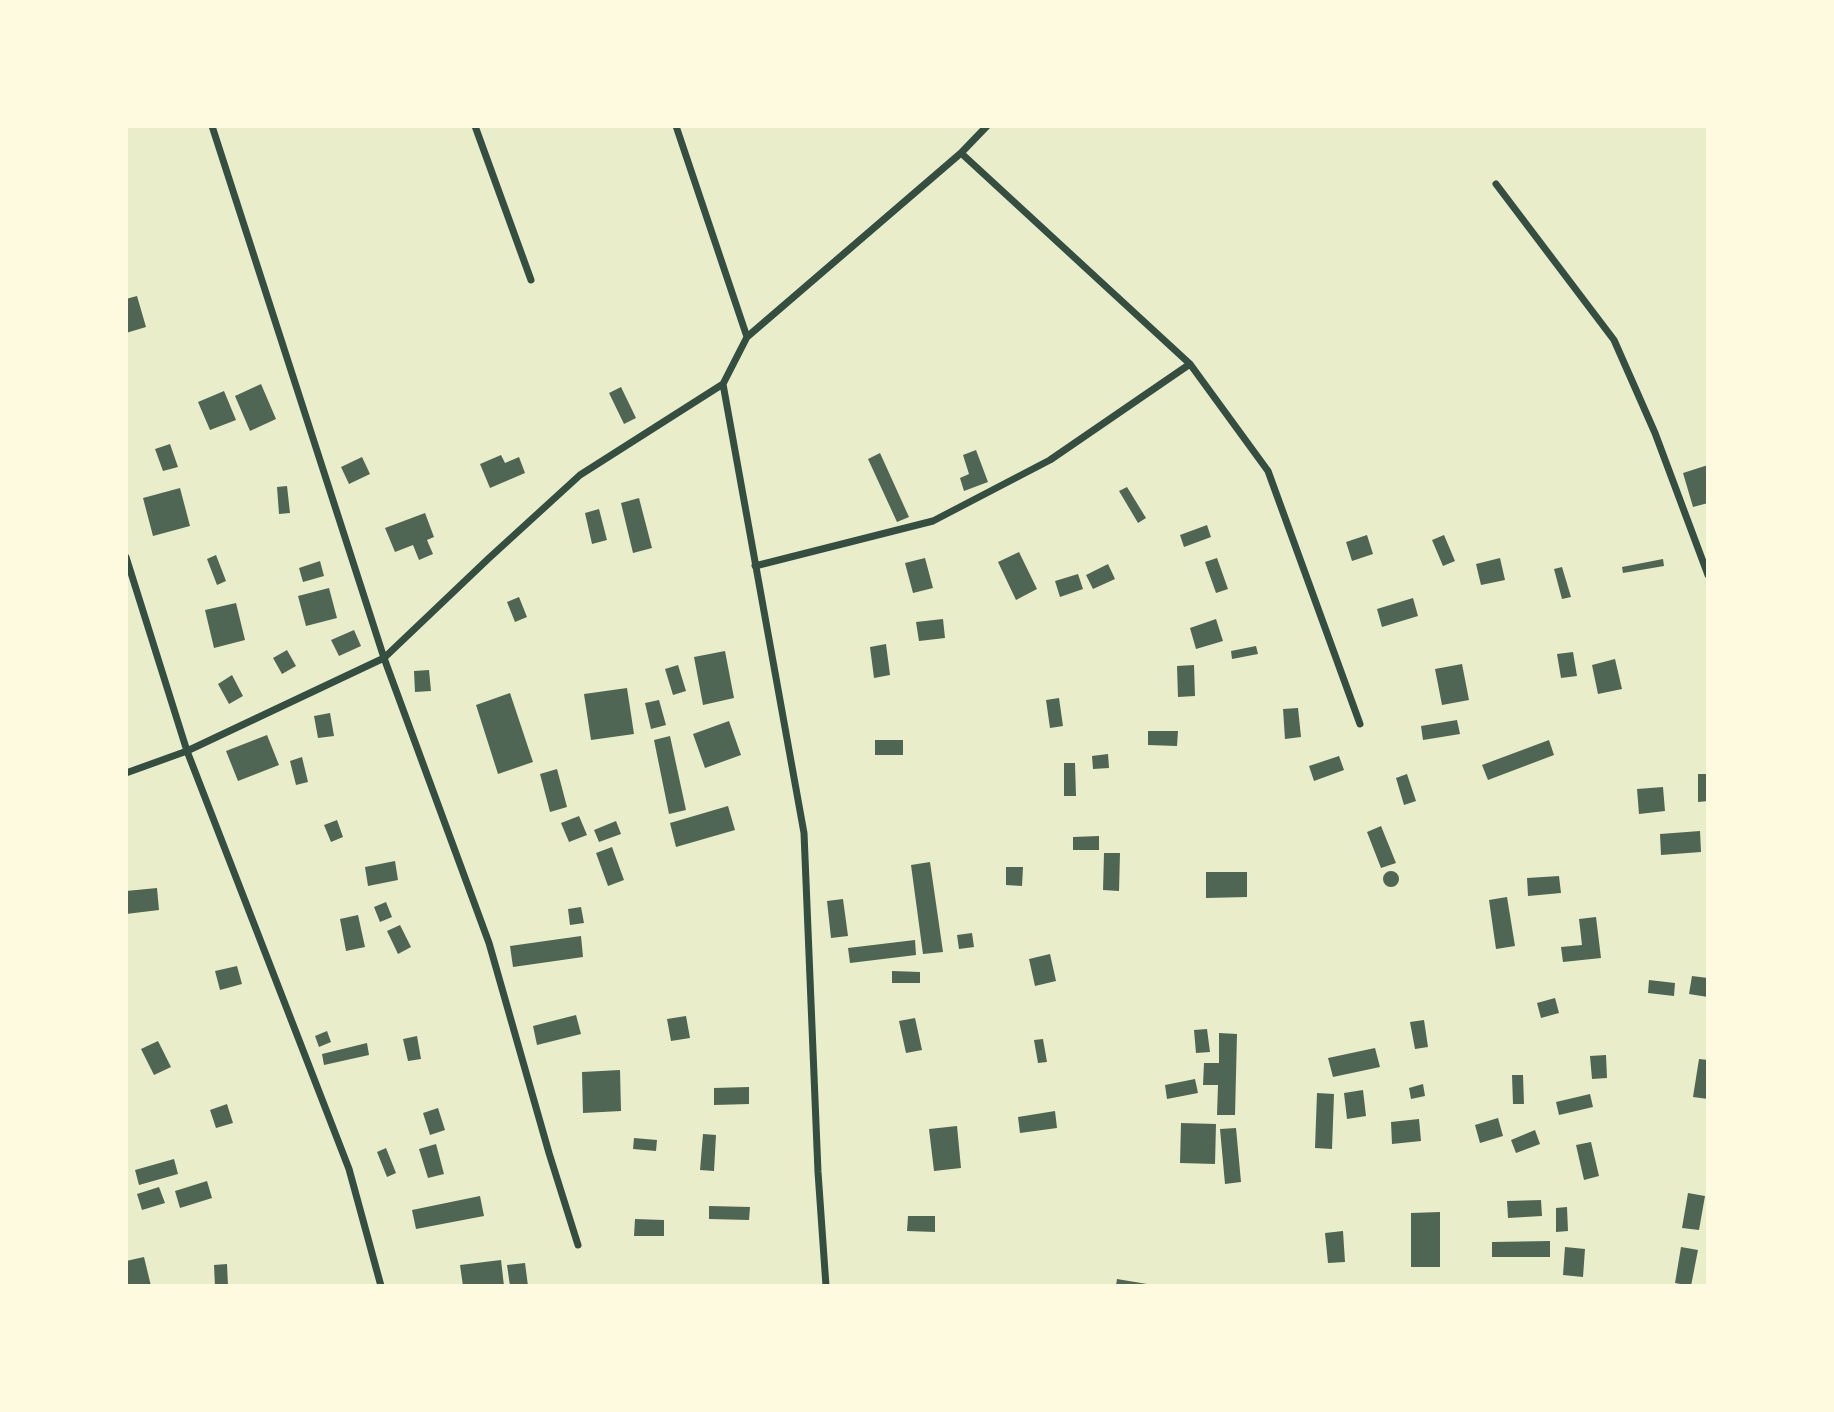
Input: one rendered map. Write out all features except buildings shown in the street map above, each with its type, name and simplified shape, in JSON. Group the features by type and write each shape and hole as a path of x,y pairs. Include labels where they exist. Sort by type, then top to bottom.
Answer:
{"street":[{"path":"212,126 384,659 489,943 578,1245"},
{"path":"475,126 531,279"},
{"path":"676,126 747,337"},
{"path":"126,773 187,751 384,659 580,475 723,384 747,337 961,153 987,126"},
{"path":"961,153 1190,364 1268,471 1360,723"},
{"path":"1496,184 1614,340 1655,433 1708,575"},
{"path":"755,566 933,521 1050,460 1190,364"},
{"path":"723,384 804,833 818,1172 826,1286"},
{"path":"126,557 187,751 349,1169 381,1286"}]}
